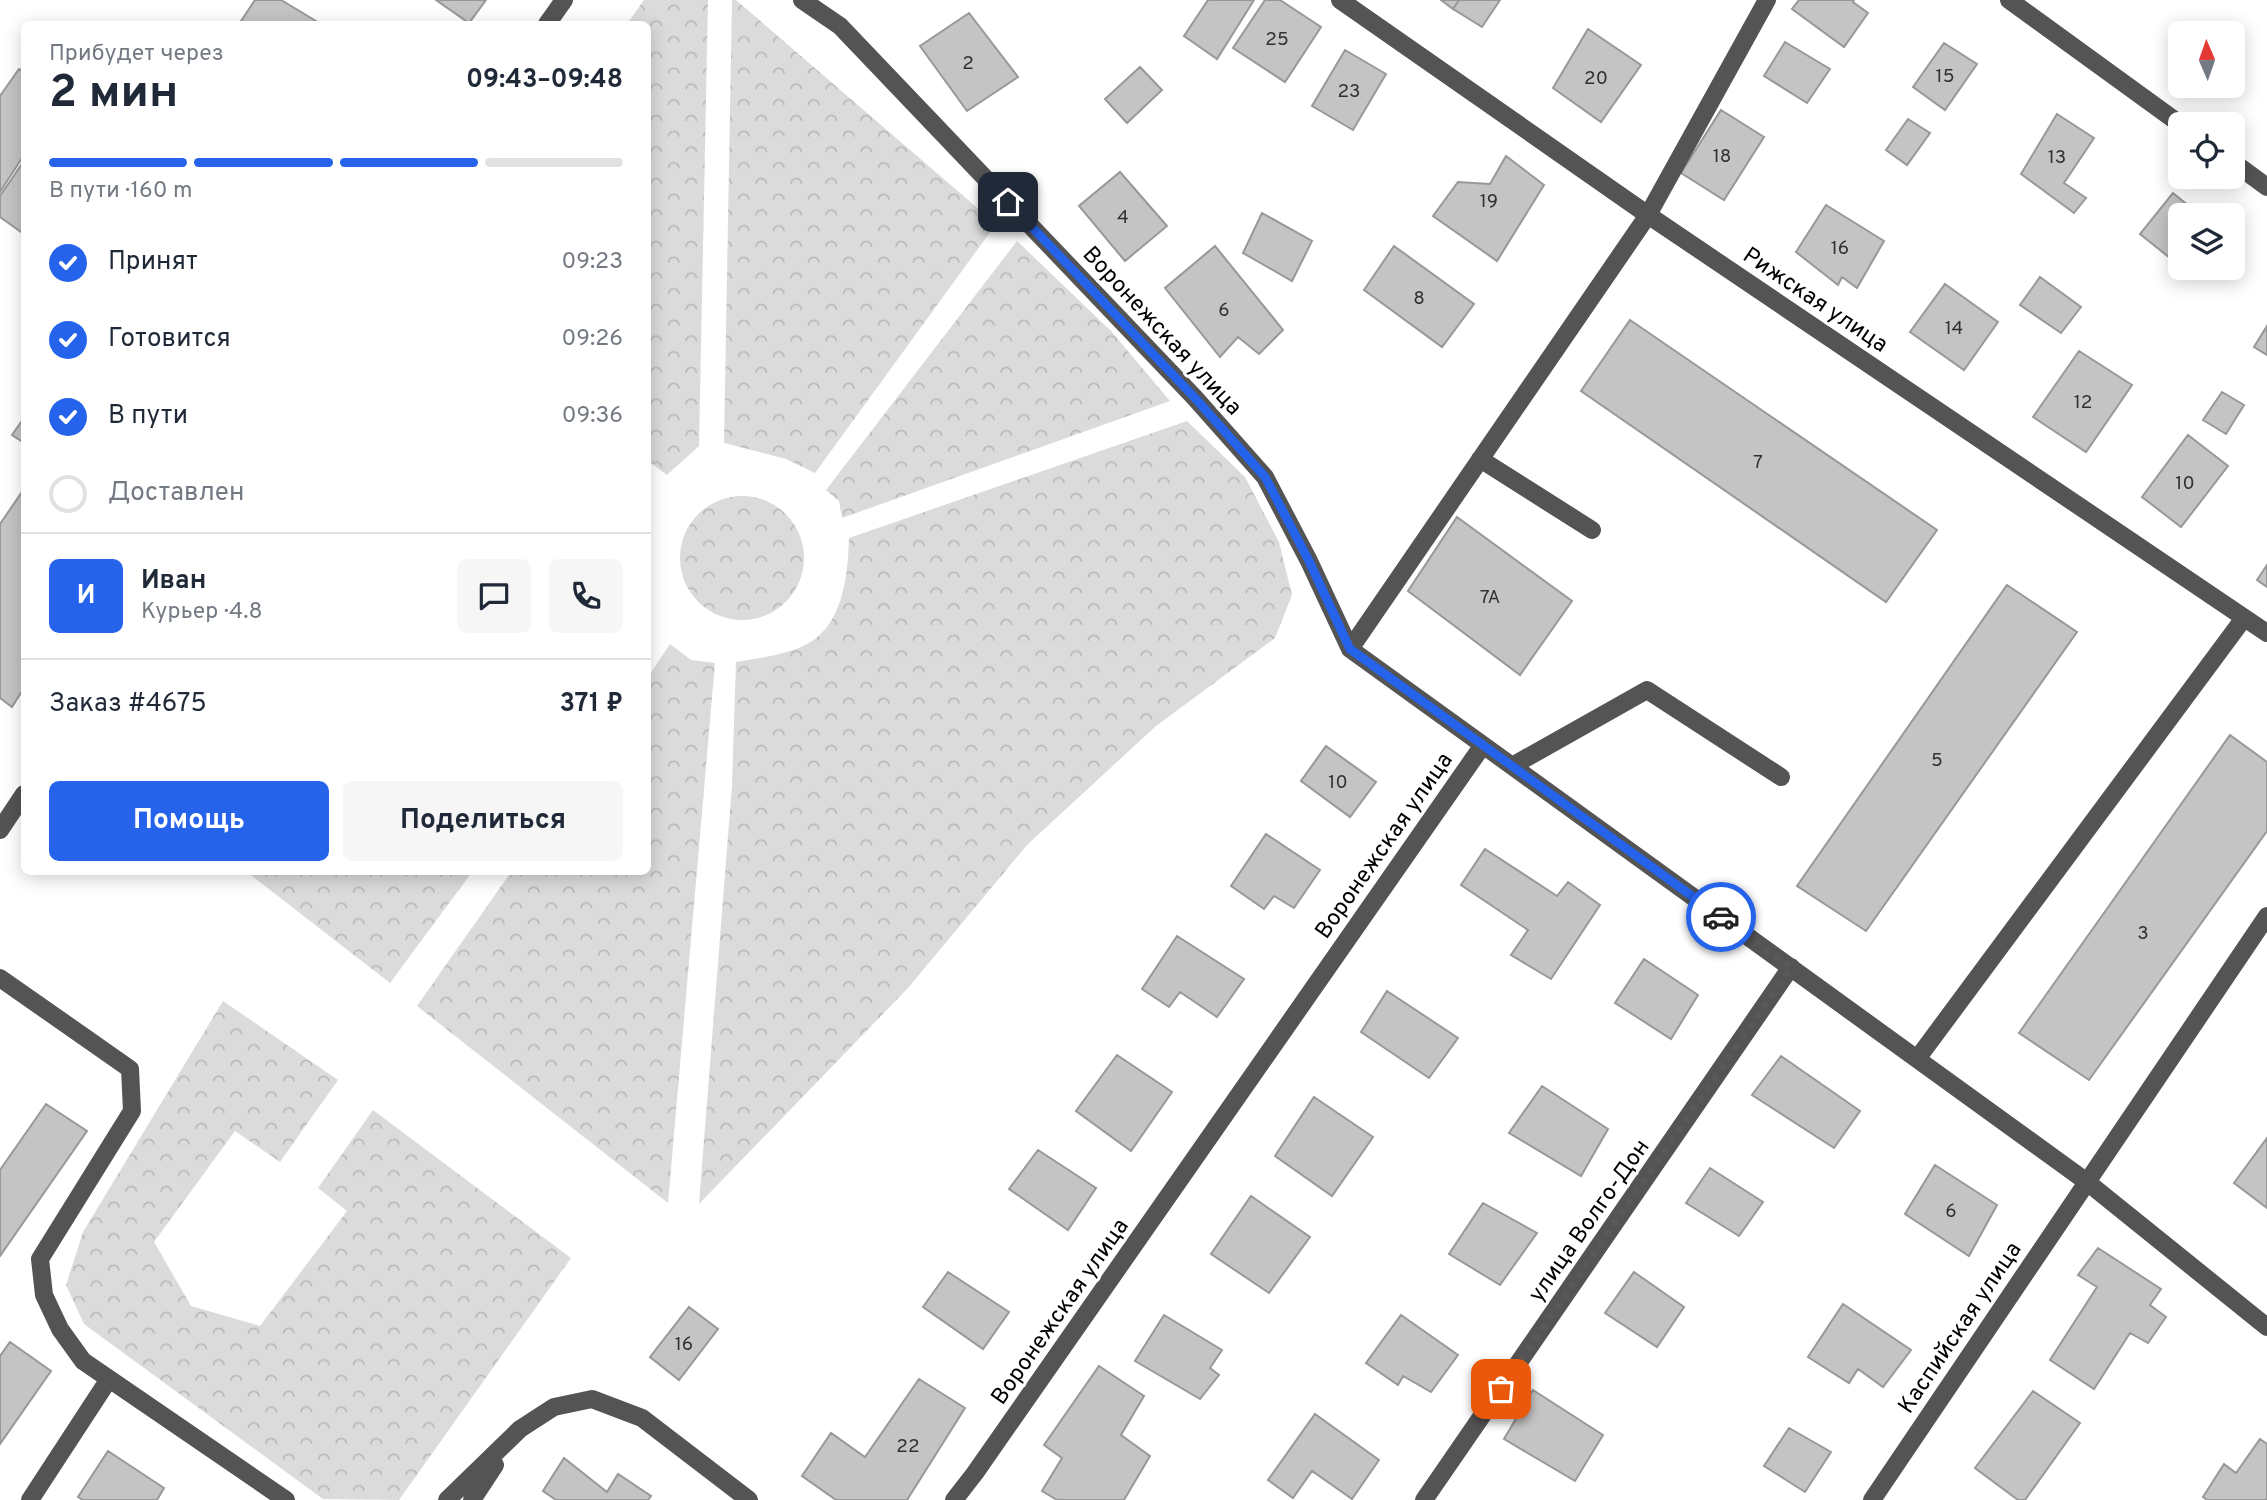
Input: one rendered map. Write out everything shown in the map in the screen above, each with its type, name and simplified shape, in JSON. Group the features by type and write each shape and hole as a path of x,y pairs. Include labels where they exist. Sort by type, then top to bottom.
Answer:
{"street":[{"path":"549,21 564,0"},
{"name":"Воронежская улица","path":"802,0 840,26 1195,398 1265,477 1309,561 1350,649 1483,745 954,1500"},
{"name":"Рижская улица","path":"1340,0 1648,215 2267,634"},
{"path":"1350,649 1648,215 1767,0"},
{"path":"2008,0 2168,115"},
{"path":"2245,171 2267,187"},
{"path":"1480,459 1592,530"},
{"path":"1917,1059 2244,618"},
{"path":"1512,766 1647,690 1781,777"},
{"path":"1483,745 2087,1182 2267,1327"},
{"path":"0,831 21,799"},
{"name":"Каспийская улица","path":"1872,1500 2267,916"},
{"name":"улица Волго-Дон","path":"1424,1500 1791,967"},
{"path":"0,978 130,1069 132,1111 40,1259 44,1294 60,1329 83,1361 286,1500"},
{"path":"30,1500 109,1379"},
{"path":"447,1500 520,1429 554,1407 592,1399 642,1418 749,1500"},
{"path":"472,1500 520,1429"}],"green space":[{"path":"644,0 708,0 699,446 667,475 651,463 651,21 629,21"},
{"path":"732,0 736,0 996,224 815,473 786,459 724,443"},
{"path":"1017,241 1111,331 1170,401 842,518 839,501 826,490"},
{"path":"1187,421 1245,477 1279,542 1292,595 1275,638 1156,726 1027,845 908,988 699,1204 732,785 736,662 777,655 797,648 815,639 825,630 843,593 849,538"},
{"path":"742,496 766,501 786,514 799,534 804,558 799,582 786,602 766,615 742,620 718,615 698,602 685,582 680,558 685,534 698,514 718,501"},
{"path":"670,644 691,660 715,663 668,1203 417,1006 509,875 651,875 651,672"},
{"path":"251,875 470,875 390,983"},
{"path":"223,1001 338,1080 280,1162 235,1131 154,1242 191,1306 260,1326 347,1211 318,1188 373,1110 571,1258 399,1500 323,1499 84,1324 66,1285 83,1232"}],"building":[{"path":"255,0 281,0 316,21 241,21"},
{"path":"436,0 486,0 470,21 466,21"},
{"path":"1208,0 1254,0 1217,59 1184,36"},
{"path":"1265,0 1280,0 1321,27 1285,82 1233,48"},
{"path":"1441,0 1459,0 1453,9"},
{"path":"1459,0 1500,0 1482,27 1453,9"},
{"path":"1799,0 1854,0 1853,2 1868,13 1844,47 1792,9"},
{"path":"969,13 1018,77 967,111 920,46"},
{"path":"1588,29 1641,65 1601,122 1553,88"},
{"path":"1785,42 1830,69 1807,103 1764,76"},
{"path":"1944,43 1977,64 1945,110 1913,87"},
{"path":"1345,50 1386,74 1353,130 1312,106"},
{"path":"1140,67 1162,90 1127,123 1105,99"},
{"path":"19,69 21,70 21,160 0,192 0,96"},
{"path":"1721,110 1764,137 1724,200 1681,173"},
{"path":"2057,114 2094,138 2064,183 2086,198 2074,213 2021,174"},
{"path":"1908,119 1930,133 1907,165 1886,150"},
{"path":"1506,156 1544,185 1497,261 1433,216 1458,182 1490,184"},
{"path":"21,165 21,232 0,217 0,196"},
{"path":"1120,172 1167,226 1125,261 1079,206"},
{"path":"2173,193 2185,203 2168,203 2168,256 2140,234"},
{"path":"1826,205 1884,241 1857,288 1842,277 1838,285 1796,252"},
{"path":"1262,213 1312,241 1292,281 1243,253"},
{"path":"1215,246 1283,330 1259,354 1238,337 1220,357 1165,288"},
{"path":"1394,246 1474,304 1442,347 1364,290"},
{"path":"2040,277 2081,307 2061,333 2020,305"},
{"path":"1945,284 1998,322 1964,370 1910,332"},
{"path":"1630,320 1937,530 1886,602 1581,391"},
{"path":"2267,326 2267,355 2254,347"},
{"path":"2079,351 2132,385 2086,452 2033,417"},
{"path":"2222,392 2244,405 2226,434 2203,420"},
{"path":"21,422 21,441 12,435"},
{"path":"2188,435 2228,466 2181,527 2142,497"},
{"path":"21,493 21,693 12,707 0,698 0,524"},
{"path":"1457,517 1572,601 1520,675 1408,591"},
{"path":"2267,565 2267,587 2257,580"},
{"path":"2007,585 2077,632 1866,931 1797,886"},
{"path":"2230,735 2267,762 2267,831 2089,1080 2019,1033"},
{"path":"1326,746 1376,782 1350,817 1301,781"},
{"path":"1266,834 1320,870 1294,908 1274,896 1264,909 1231,886"},
{"path":"1485,849 1557,896 1568,882 1600,905 1551,979 1511,955 1528,930 1461,885"},
{"path":"1177,936 1244,979 1217,1017 1180,992 1169,1007 1142,989"},
{"path":"1644,959 1698,995 1671,1039 1615,1003"},
{"path":"1387,991 1458,1038 1429,1078 1361,1032"},
{"path":"1117,1055 1172,1092 1131,1151 1076,1111"},
{"path":"1781,1056 1860,1111 1834,1148 1752,1095"},
{"path":"1542,1086 1608,1129 1581,1176 1509,1133"},
{"path":"1314,1097 1373,1137 1332,1196 1275,1156"},
{"path":"46,1104 87,1131 0,1256 0,1170"},
{"path":"2267,1138 2267,1208 2234,1183"},
{"path":"1038,1150 1096,1188 1068,1230 1009,1189"},
{"path":"1935,1165 1997,1205 1969,1256 1905,1214"},
{"path":"1710,1168 1763,1202 1739,1236 1686,1203"},
{"path":"1251,1196 1310,1237 1269,1293 1211,1254"},
{"path":"1483,1203 1537,1233 1500,1285 1449,1254"},
{"path":"2098,1248 2161,1289 2150,1305 2166,1317 2148,1343 2130,1333 2094,1389 2050,1360 2097,1287 2078,1275"},
{"path":"948,1272 1009,1312 983,1349 923,1307"},
{"path":"1634,1272 1684,1307 1657,1347 1605,1313"},
{"path":"1843,1304 1911,1350 1883,1387 1858,1369 1849,1383 1808,1357"},
{"path":"689,1307 718,1329 679,1380 650,1357"},
{"path":"1164,1315 1222,1350 1210,1368 1219,1375 1200,1399 1135,1361"},
{"path":"1401,1315 1458,1355 1431,1392 1403,1376 1398,1385 1366,1363"},
{"path":"10,1342 51,1371 0,1444 0,1356"},
{"path":"1099,1366 1144,1396 1121,1435 1150,1456 1124,1500 1057,1500 1042,1491 1062,1458 1044,1445"},
{"path":"919,1379 965,1408 907,1500 836,1500 802,1476 831,1433 865,1457"},
{"path":"1533,1390 1603,1435 1575,1481 1504,1439"},
{"path":"2033,1391 2080,1423 2025,1500 2018,1500 1975,1468"},
{"path":"1315,1414 1379,1460 1352,1499 1312,1471 1293,1498 1268,1480"},
{"path":"1789,1428 1831,1452 1805,1492 1764,1466"},
{"path":"2260,1439 2267,1444 2267,1500 2207,1500 2203,1497 2224,1464 2236,1473"},
{"path":"108,1451 164,1488 157,1500 83,1500 78,1497"},
{"path":"564,1458 607,1492 618,1474 651,1496 648,1500 556,1500 543,1491"}],"way so far":[{"path":"1501,1389 1791,967 1721,917"}],"route":[{"path":"1008,202 1195,398 1265,477 1309,561 1350,649 1721,917"}]}
